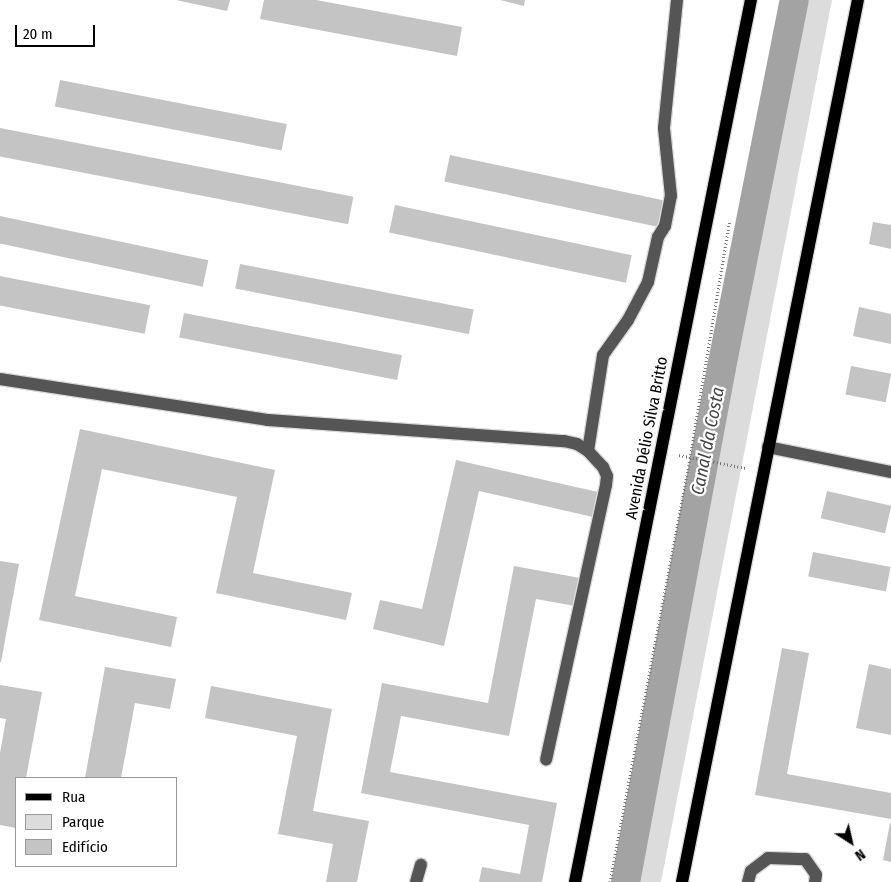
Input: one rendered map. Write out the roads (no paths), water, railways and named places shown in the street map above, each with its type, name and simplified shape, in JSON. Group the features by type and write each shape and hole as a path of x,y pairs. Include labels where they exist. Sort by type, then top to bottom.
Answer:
{"main road":[{"name":"Avenida Délio Silva Britto","path":"574,882 751,0"},
{"path":"682,882 858,0"}],"lane":[{"path":"588,451 603,355 628,320 648,282 658,237 665,226 667,218 671,196 664,128 678,0"},
{"path":"0,379 268,420 564,441 577,444 588,451 603,467 606,485 546,760"},
{"path":"768,447 891,472"},
{"path":"748,882 751,871 768,858 805,859 816,874 815,882"},
{"path":"416,882 421,865"}],"waterway":[{"name":"Canal da Costa","path":"625,882 721,367 794,0"}]}
